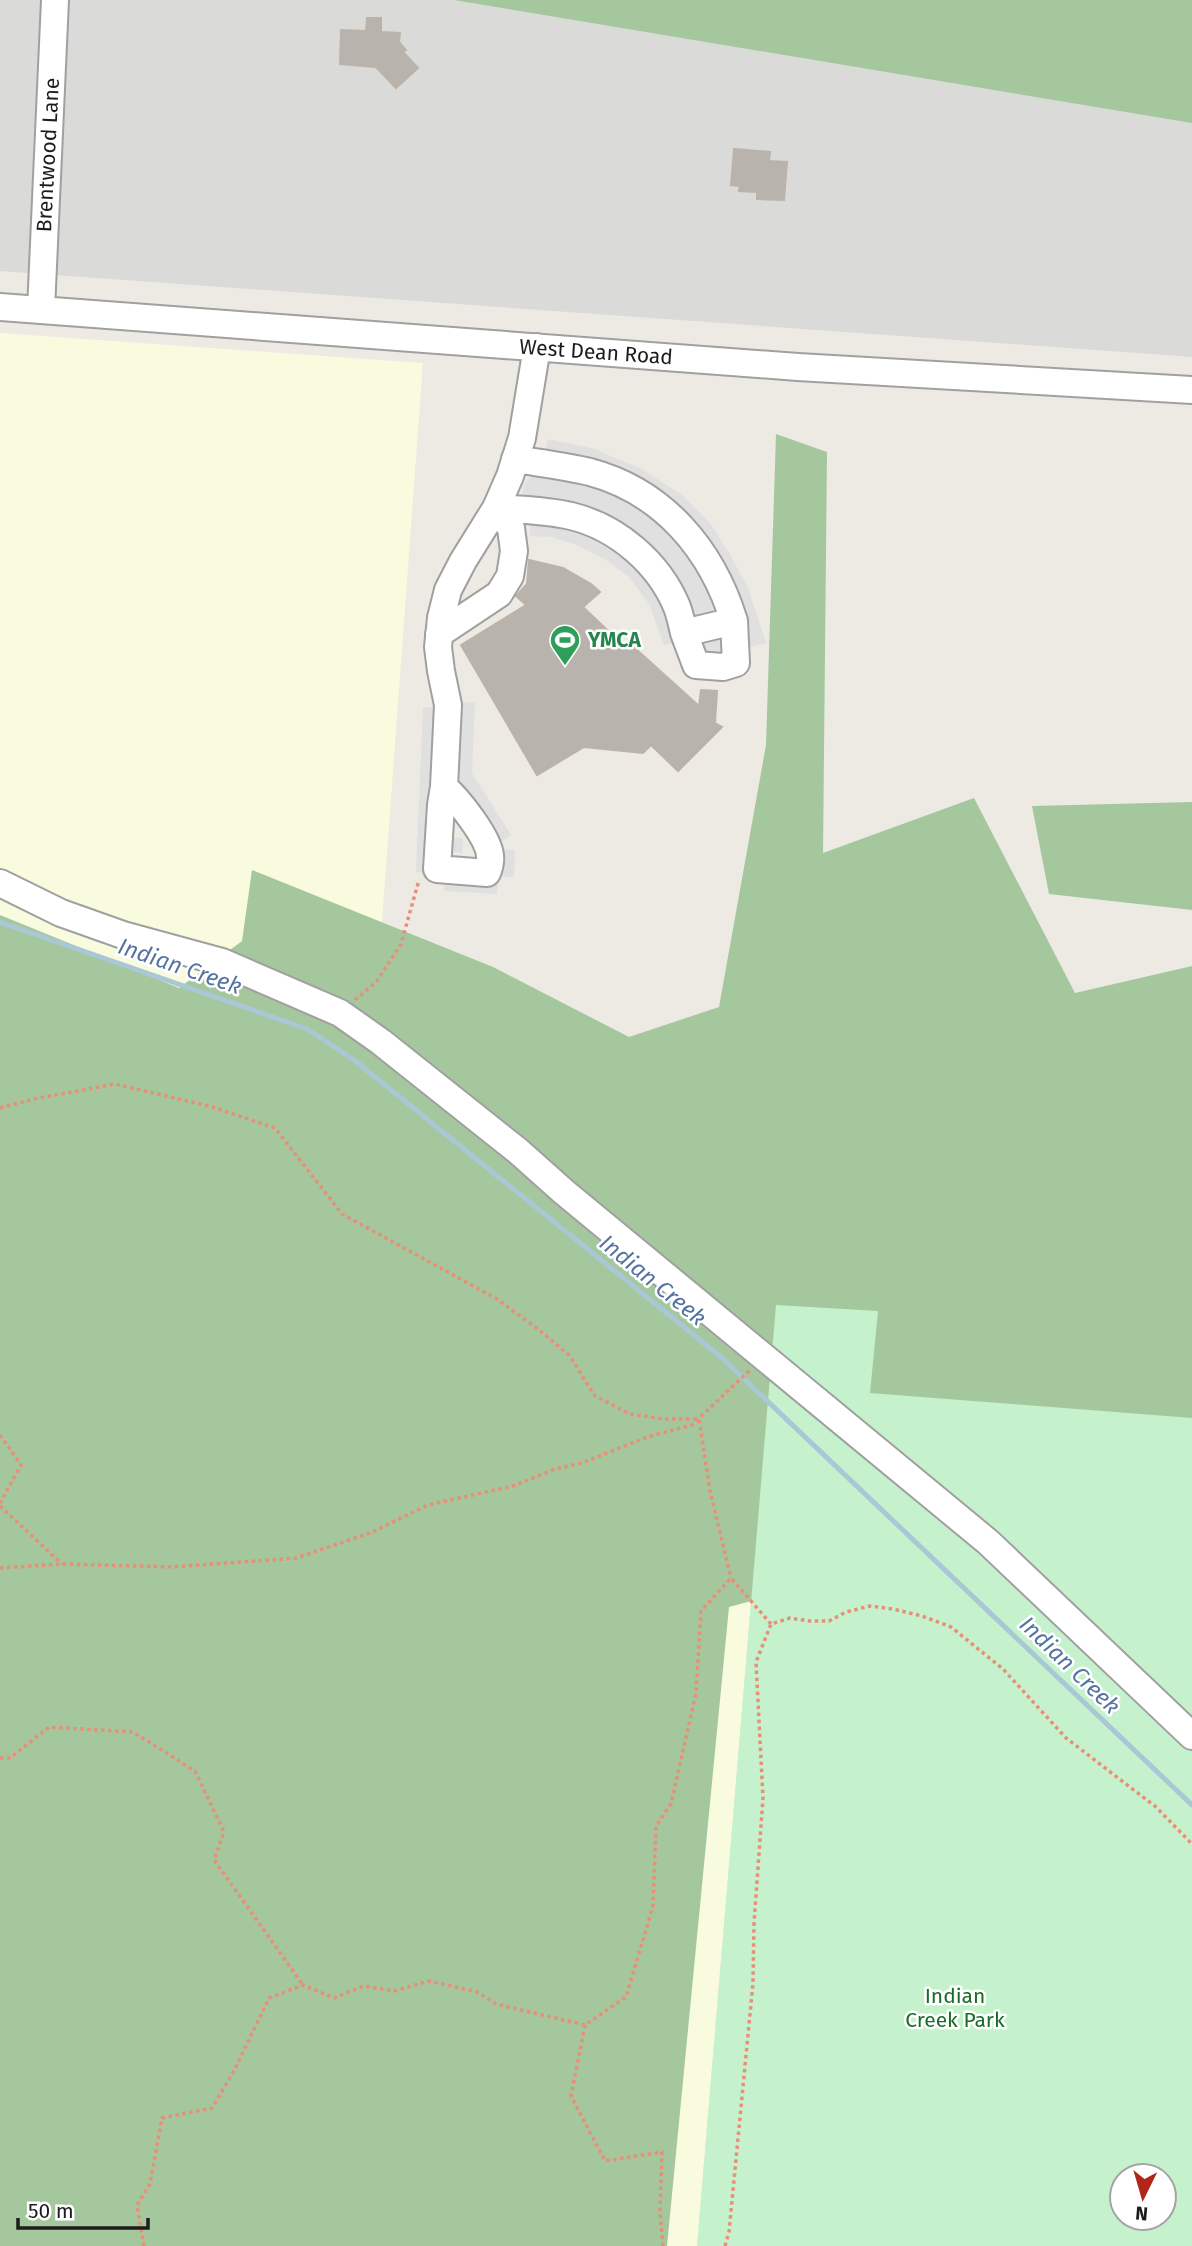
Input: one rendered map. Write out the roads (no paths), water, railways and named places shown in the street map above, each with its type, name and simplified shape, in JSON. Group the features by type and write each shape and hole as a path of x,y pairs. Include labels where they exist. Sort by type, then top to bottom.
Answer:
{"street":[{"name":"Brentwood Lane","path":"41,310 55,0"},
{"name":"West Dean Road","path":"0,307 785,366 1192,390"},
{"path":"444,787 459,800 487,845 490,856 487,873 437,869 448,705 441,671 439,634 448,590 496,509 515,459 522,438 537,347"},
{"path":"496,509 573,516 624,540 646,559 662,580 677,607 696,665 723,667 736,663 734,621 726,596 711,564 692,537 670,515 637,493 590,472 515,459"},
{"path":"439,634 499,594 510,576 514,551 511,528 496,509"},
{"path":"684,633 734,621"},
{"path":"0,883 61,913 123,935 222,962 340,1013 381,1042 518,1151 564,1192 988,1542 1192,1736"}],"waterway":[{"name":"Indian Creek","path":"0,922 307,1029 354,1060 721,1357 1192,1805"}],"place":[{"name":"YMCA","path":"565,667"}],"park label":[{"name":"Indian Creek Park","path":"955,2008"}]}
